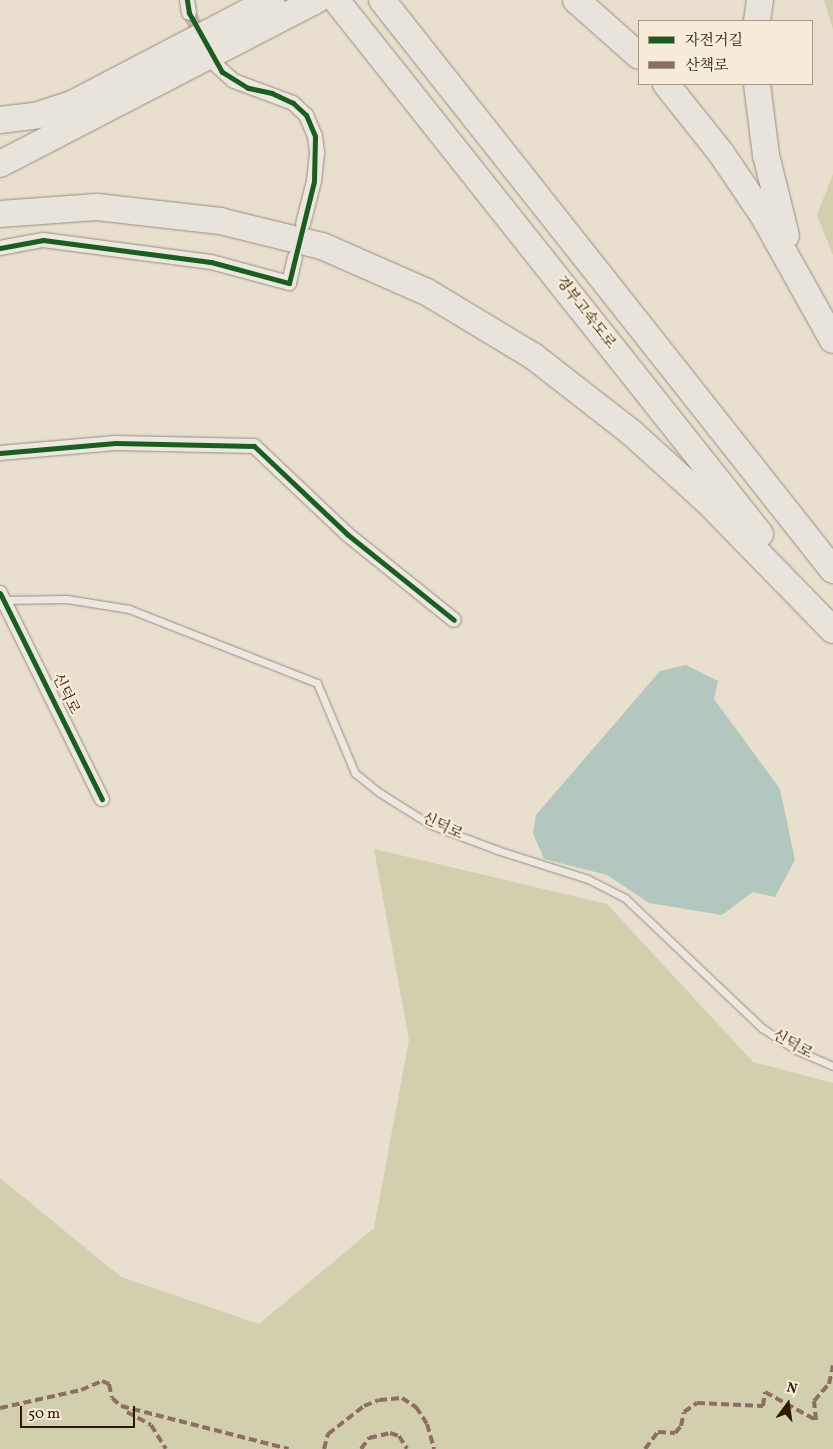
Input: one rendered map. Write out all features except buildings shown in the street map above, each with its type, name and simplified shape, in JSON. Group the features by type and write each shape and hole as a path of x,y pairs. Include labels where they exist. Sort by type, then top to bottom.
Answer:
{"highway":[{"path":"0,120 38,115 72,104 271,0"},
{"path":"0,164 317,0"},
{"path":"382,0 833,570"},
{"path":"576,0 638,55"},
{"path":"757,20 760,0"},
{"name":"경부고속도로","path":"343,9 833,626"},
{"path":"667,85 726,160 814,303"},
{"path":"756,85 766,155 778,210 792,255 833,340"},
{"path":"0,214 97,207 220,221 322,246 427,292 533,356 632,433 707,501 833,630"}],"street":[{"path":"216,65 234,81 293,103 306,115 315,136 317,153 314,181 303,224"},
{"path":"0,248 43,240 211,262 289,283 295,258"},
{"path":"0,453 116,443 254,446 347,534 454,620"},
{"name":"신덕로","path":"2,598 102,799"}],"lane":[{"name":"신덕로","path":"2,598 67,599 129,609 317,683 355,773 380,793 431,825 588,879 625,898 762,1028 796,1050 833,1066"}],"shaded area":[{"path":"824,0 833,0 833,29"},
{"path":"833,174 833,255 817,215"},
{"path":"686,665 718,681 714,699 780,789 795,860 775,897 753,892 722,915 649,903 607,875 544,859 533,833 536,815 660,671"},
{"path":"374,849 607,904 753,1062 833,1083 833,1449 0,1449 0,1178 121,1277 259,1324 374,1228 409,1040"}],"tunnel":[{"path":"189,13 204,42"}],"marked path":[{"path":"645,1449 658,1432 675,1433 681,1426 684,1412 697,1403 763,1406 765,1392 816,1420 814,1401 829,1384 833,1365"},
{"path":"0,1408 81,1390 102,1381 109,1384 112,1398 121,1406 289,1449"},
{"path":"324,1449 328,1434 364,1406 379,1400 402,1398 416,1407 427,1424 434,1449"},
{"path":"127,1412 151,1425 166,1449"},
{"path":"361,1449 369,1438 390,1433 399,1436 407,1449"}],"cycle path":[{"path":"0,248 43,240 211,262 289,283 314,181 315,136 306,115 293,103 272,93 248,88 222,72 189,13 187,0"},
{"path":"0,453 116,443 254,446 347,534 454,620"},
{"path":"0,593 102,799"}]}
